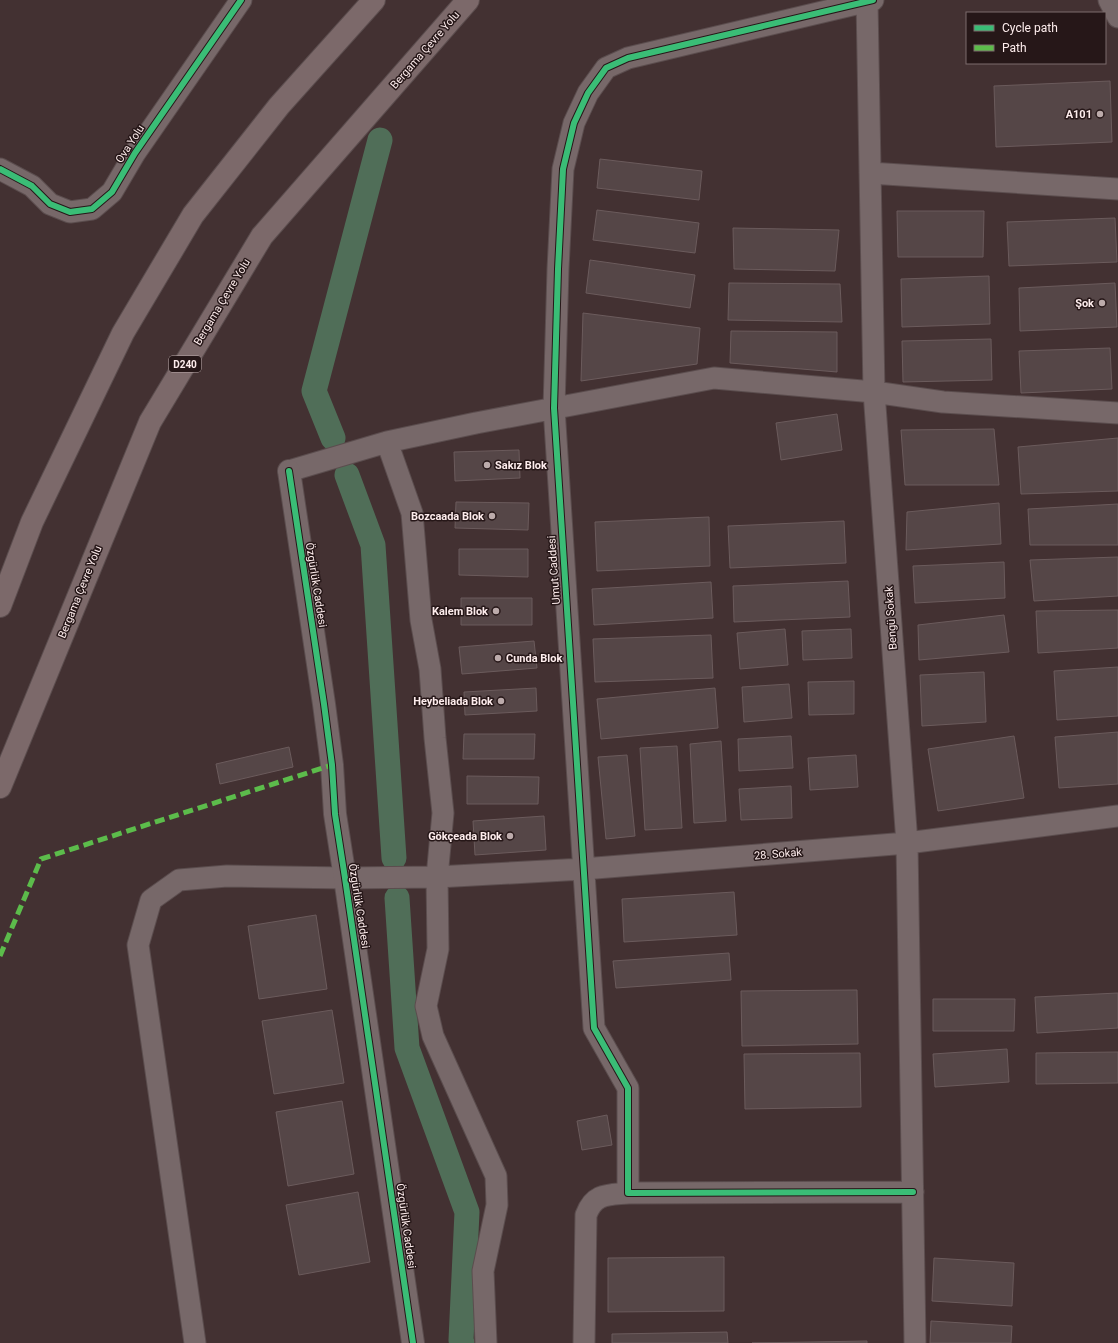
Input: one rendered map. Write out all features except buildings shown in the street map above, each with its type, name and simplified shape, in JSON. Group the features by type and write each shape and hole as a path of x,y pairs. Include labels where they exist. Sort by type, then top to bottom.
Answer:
{"highway":[{"path":"0,606 32,522 123,333 192,215 279,106 374,0"},
{"name":"Bergama Çevre Yolu","path":"0,787 150,422 262,236 468,0"}],"main road":[{"name":"Özgürlük Caddesi","path":"289,472 324,704 332,764 335,814 413,1343"}],"street":[{"name":"Ova Yolu","path":"0,169 32,186 50,204 70,212 92,209 112,192 135,153 241,0"},
{"path":"1109,0 1118,17"},
{"name":"Bengü Sokak","path":"870,1 870,173 874,392 907,843 915,1343"},
{"name":"Umut Caddesi","path":"628,1193 628,1088 594,1028 554,408 558,269 564,170 574,123 588,93 606,68 628,58 870,1"},
{"path":"870,173 1118,190"},
{"path":"289,472 387,442 554,408 714,378 874,392 943,402 1118,413"},
{"path":"387,442 412,512 420,620 430,669 435,738 443,813 437,878 438,949 426,1006 433,1036 496,1176 497,1205 483,1271 486,1343"},
{"name":"28. Sokak","path":"194,1343 138,945 151,900 179,880 227,876 437,878 583,869 907,843 1118,816"},
{"path":"584,1343 586,1215 589,1207 599,1198 628,1193 913,1192"}],"waterway":[{"path":"333,438 314,391 380,140"},
{"path":"347,475 373,545 394,858"},
{"path":"397,898 407,1048 467,1212 462,1343"}],"marked path":[{"path":"0,956 41,859 332,765"}],"cycle path":[{"path":"0,169 32,186 50,204 70,212 92,209 112,192 135,153 241,0"},
{"path":"873,0 628,58 606,68 588,93 574,123 563,169 558,269 554,408 594,1028 628,1088 628,1193 913,1192"},
{"path":"289,471 324,704 332,765 335,814 413,1343"}],"place":[{"name":"A101","path":"1100,114"},
{"name":"Şok","path":"1102,303"},
{"name":"Sakız Blok","path":"487,465"},
{"name":"Bozcaada Blok","path":"492,516"},
{"name":"Kalem Blok","path":"496,611"},
{"name":"Cunda Blok","path":"498,658"},
{"name":"Heybeliada Blok","path":"501,701"},
{"name":"Gökçeada Blok","path":"510,836"}]}
